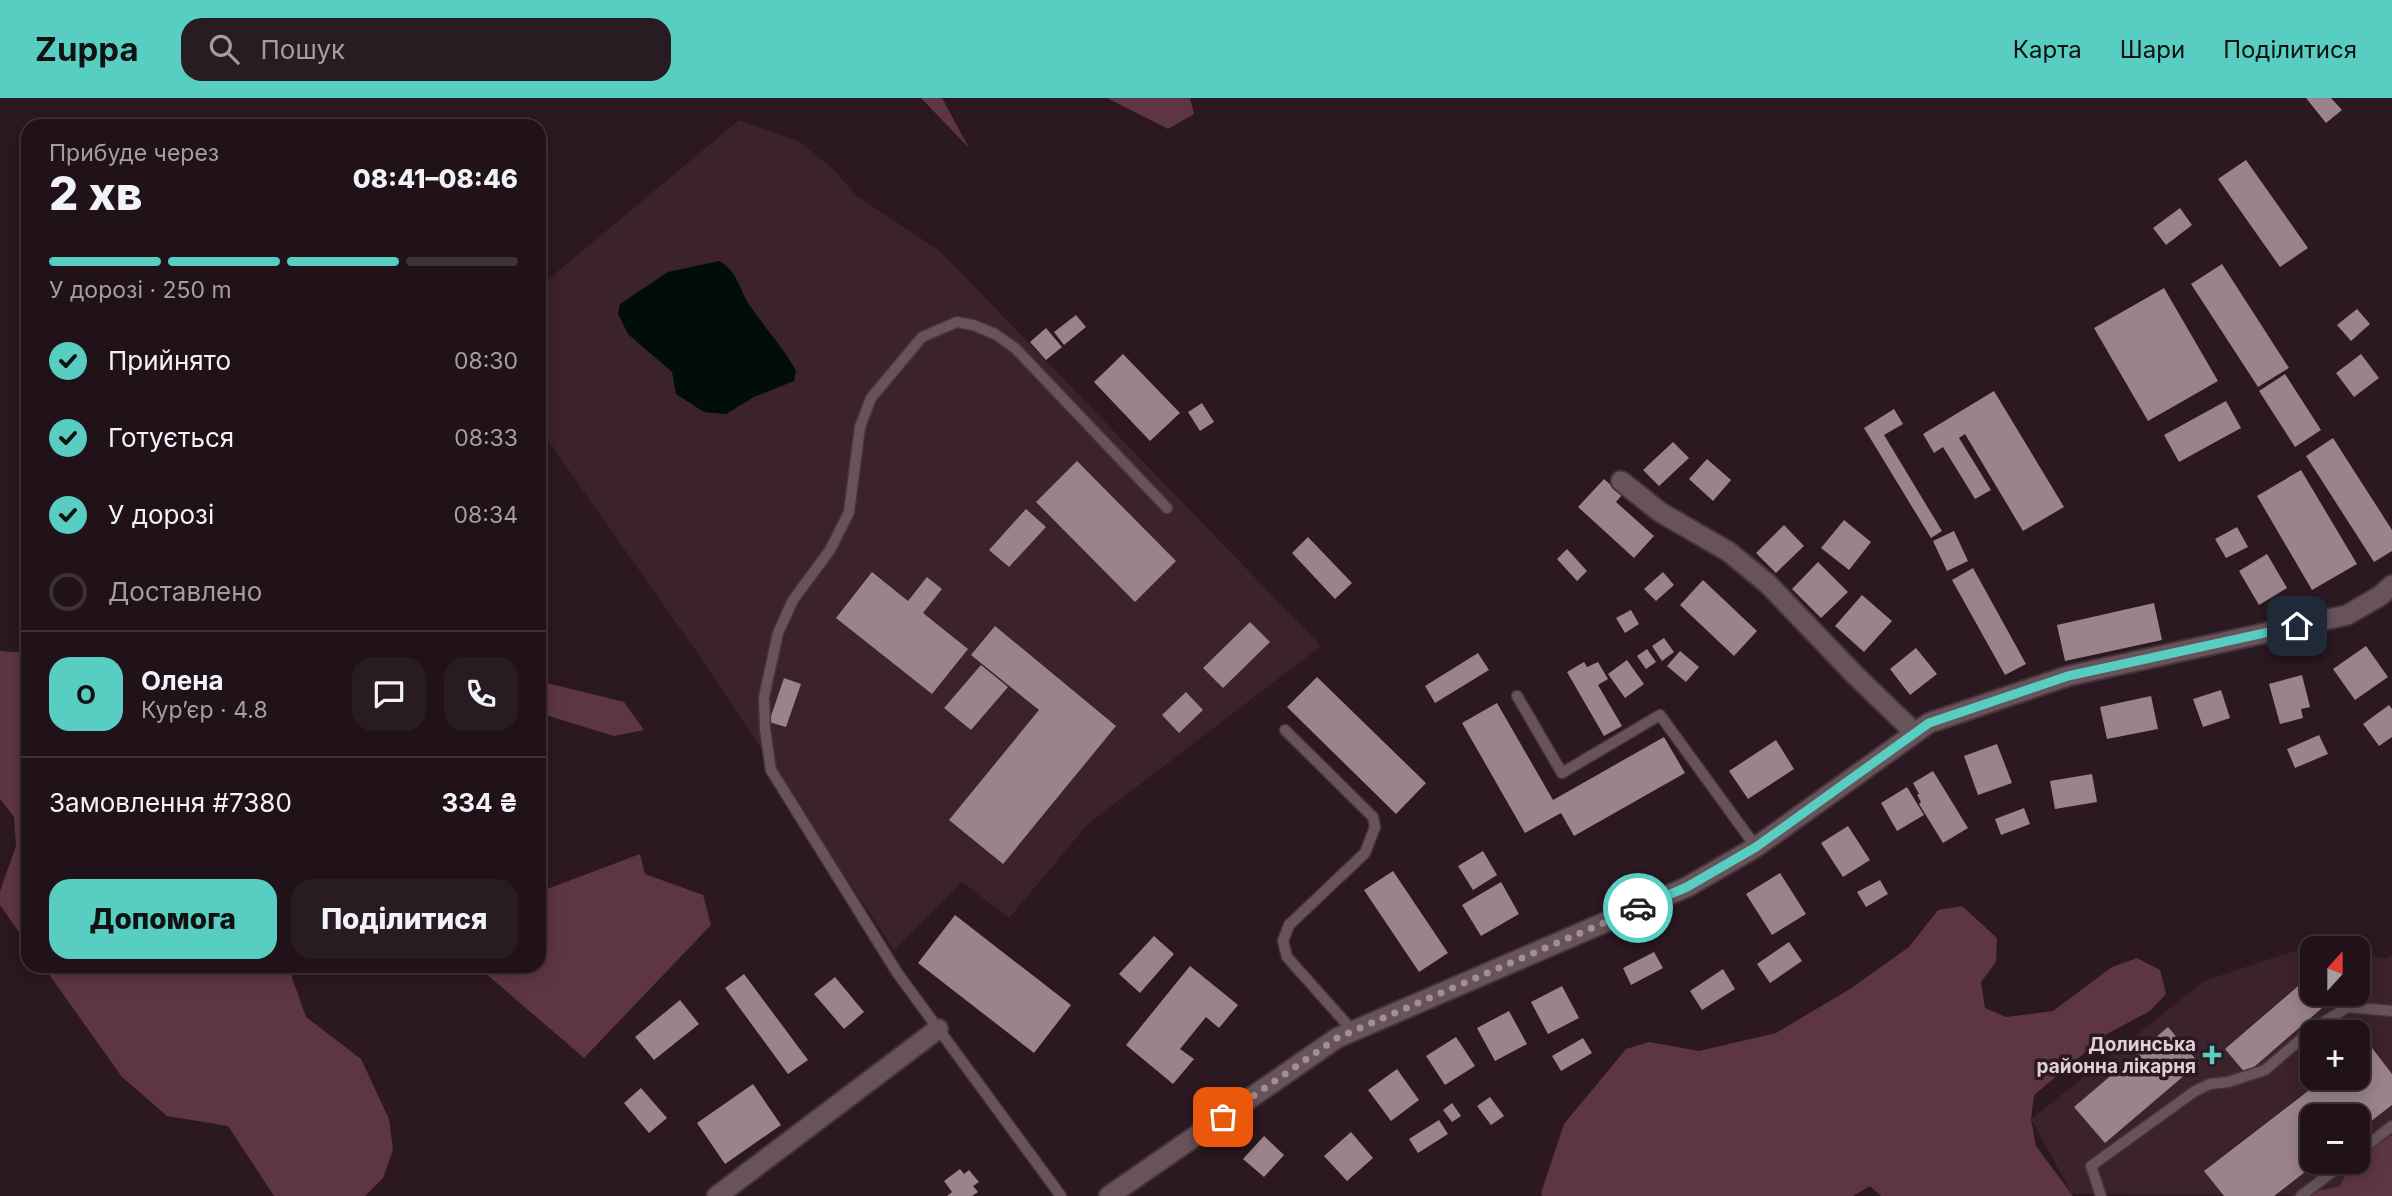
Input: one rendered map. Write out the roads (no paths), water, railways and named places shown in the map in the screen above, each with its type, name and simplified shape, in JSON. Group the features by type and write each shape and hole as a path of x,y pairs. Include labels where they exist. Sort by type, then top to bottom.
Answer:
{"street":[{"path":"1621,481 1660,512 1730,552 1768,584 1914,732"},
{"path":"1109,1196 1337,1038 1687,887 1756,847 1929,723 2068,676 2347,615 2380,596 2392,585"},
{"path":"717,1196 938,1029"}],"lane":[{"path":"1061,1196 898,974 771,770 764,697 778,633 793,600 830,550 849,512 860,427 871,398 922,337 957,322 995,334 1016,349 1167,508"},
{"path":"1517,696 1563,773 1660,715 1756,847"},
{"path":"1285,730 1373,817 1376,827 1365,853 1289,925 1283,941 1287,957 1353,1032"},
{"path":"2101,1196 2091,1167 2194,1091 2210,1084 2228,1082 2265,1070 2314,1028 2348,1007 2392,1011"},
{"path":"2370,1143 2392,1126"},
{"path":"2301,1196 2329,1174"}],"place":[{"name":"Долинська районна лікарня","path":"2212,1055"}]}
